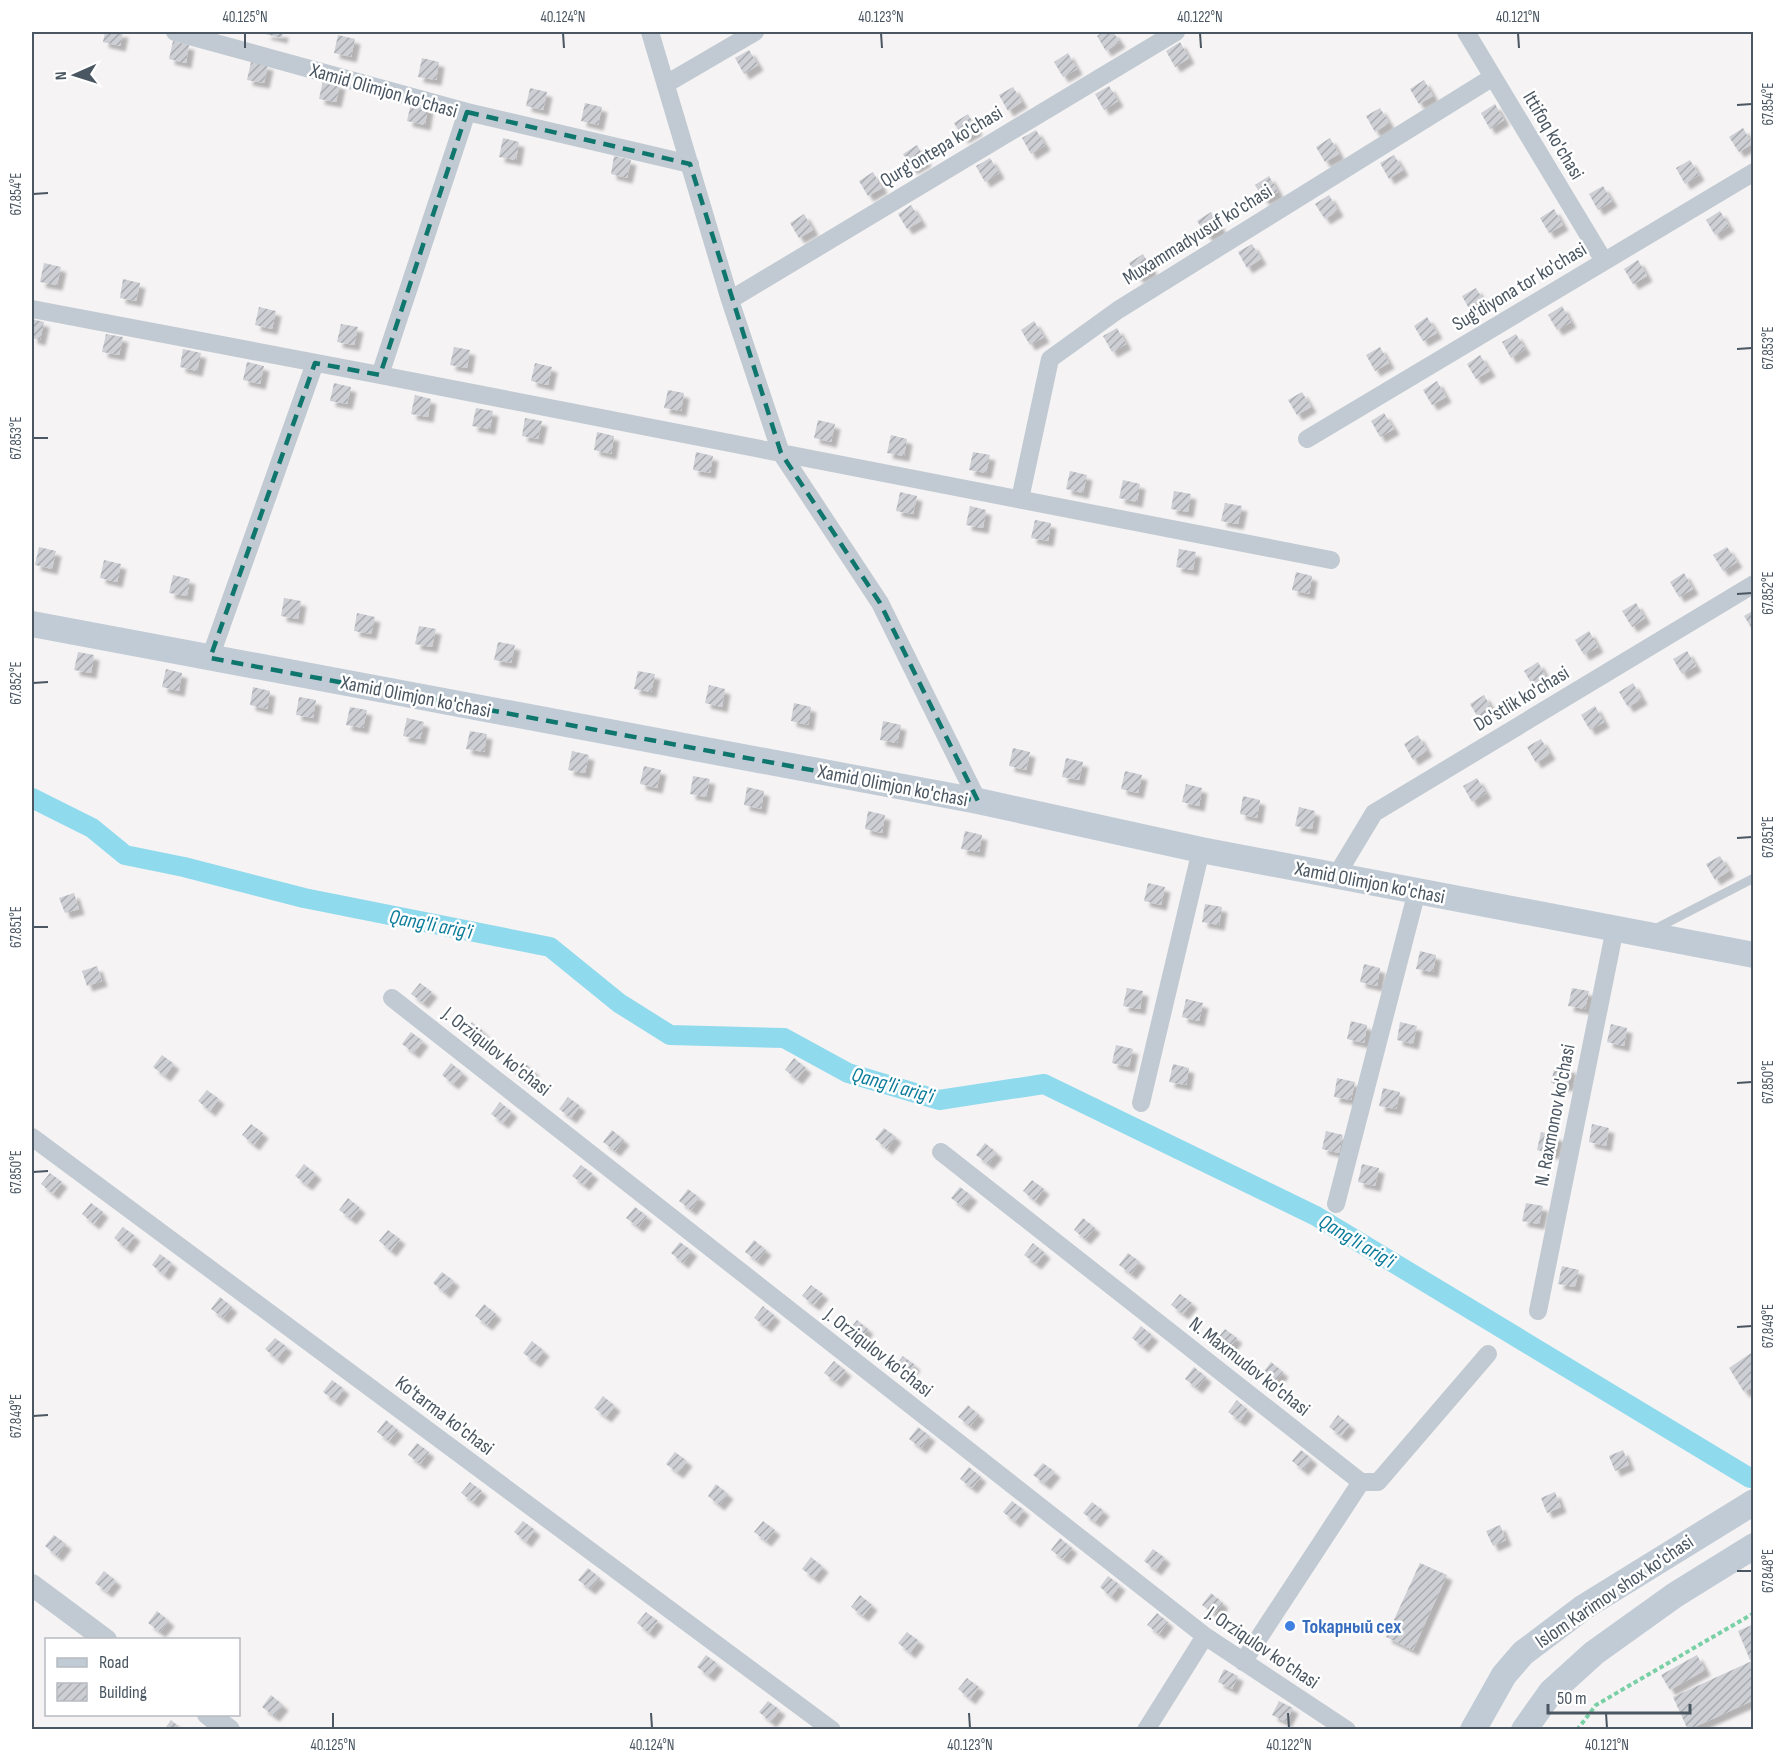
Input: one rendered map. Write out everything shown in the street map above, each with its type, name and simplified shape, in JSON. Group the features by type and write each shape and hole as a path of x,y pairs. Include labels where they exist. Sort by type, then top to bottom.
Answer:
{"main road":[{"name":"Xamid Olimjon ko'chasi","path":"32,624 978,801 1201,850 1754,955"},
{"name":"Islom Karimov shox ko'chasi","path":"1473,1730 1504,1675 1523,1653 1584,1607 1754,1502"},
{"name":"Islom Karimov shox ko'chasi","path":"1524,1730 1551,1692 1594,1653 1675,1595 1754,1546"}],"street":[{"name":"Xamid Olimjon ko'chasi","path":"175,32 466,112 380,375"},
{"path":"650,32 730,300 781,453 880,603 978,801"},
{"path":"666,84 755,32"},
{"name":"Qurg'ontepa ko'chasi","path":"730,300 1176,32"},
{"name":"Ittifoq ko'chasi","path":"1466,32 1604,261"},
{"name":"Muxammadyusuf ko'chasi","path":"1020,500 1050,358 1118,310 1493,77"},
{"path":"466,112 690,164"},
{"name":"Sug'diyona tor ko'chasi","path":"1307,439 1754,172"},
{"path":"32,309 1331,560"},
{"path":"210,658 315,363"},
{"name":"Do'stlik ko'chasi","path":"1336,876 1374,813 1754,584"},
{"path":"1141,1103 1201,850"},
{"path":"1336,1204 1418,891"},
{"name":"N. Raxmonov ko'chasi","path":"1538,1311 1615,928"},
{"name":"J. Orziqulov ko'chasi","path":"392,998 1205,1636 1347,1730"},
{"name":"Ko'tarma ko'chasi","path":"32,1137 832,1730"},
{"name":"N. Maxmudov ko'chasi","path":"941,1152 1361,1482"},
{"path":"1243,1662 1361,1482 1378,1482 1488,1354"},
{"path":"32,1585 103,1638"},
{"path":"1146,1730 1205,1636"},
{"path":"211,1716 229,1730"}],"lane":[{"path":"1645,934 1754,878"}],"path":[{"path":"1577,1730 1596,1705 1754,1613"}],"highlighted area":[{"path":"467,112 690,164 781,453 880,603 978,801 210,658 315,363 380,375"}],"building":[{"path":"105,32 123,32 120,46 103,42"},
{"path":"266,32 283,32 282,38 265,34"},
{"path":"1103,32 1113,32 1120,42 1106,51 1097,36"},
{"path":"338,35 355,39 351,57 334,53"},
{"path":"173,41 189,45 186,63 169,59"},
{"path":"1180,42 1189,58 1175,67 1166,51"},
{"path":"749,50 758,65 744,74 735,58"},
{"path":"1068,53 1077,69 1063,77 1054,62"},
{"path":"422,58 439,62 436,80 418,77"},
{"path":"251,62 268,65 264,83 247,80"},
{"path":"323,80 340,84 336,102 319,99"},
{"path":"1424,80 1433,96 1419,104 1410,89"},
{"path":"1109,86 1118,101 1104,110 1095,94"},
{"path":"1013,87 1022,102 1008,111 999,95"},
{"path":"530,88 547,92 543,110 526,106"},
{"path":"411,103 428,107 425,125 407,121"},
{"path":"585,103 602,107 598,125 581,121"},
{"path":"1495,104 1504,120 1490,129 1481,113"},
{"path":"1380,108 1389,123 1375,132 1366,116"},
{"path":"968,114 977,130 963,138 954,123"},
{"path":"1743,128 1752,144 1739,152 1729,137"},
{"path":"1036,130 1045,145 1031,154 1022,138"},
{"path":"503,138 519,142 516,160 499,157"},
{"path":"1330,138 1339,154 1325,162 1316,147"},
{"path":"917,145 926,161 912,169 903,154"},
{"path":"1394,155 1403,170 1389,179 1380,163"},
{"path":"614,156 631,160 627,178 611,174"},
{"path":"990,158 999,173 985,182 976,166"},
{"path":"1690,160 1699,175 1685,184 1676,168"},
{"path":"873,172 882,188 868,196 859,181"},
{"path":"1269,176 1278,192 1264,200 1255,185"},
{"path":"1603,186 1612,201 1598,210 1589,194"},
{"path":"1329,195 1338,211 1325,219 1315,204"},
{"path":"911,205 921,221 907,229 898,214"},
{"path":"1554,209 1563,225 1549,233 1540,218"},
{"path":"1720,211 1729,226 1715,235 1706,220"},
{"path":"1211,212 1221,228 1207,236 1197,221"},
{"path":"804,214 813,230 799,238 790,223"},
{"path":"1252,244 1261,259 1247,268 1238,252"},
{"path":"1143,254 1152,270 1138,278 1129,263"},
{"path":"1638,260 1647,276 1633,284 1624,269"},
{"path":"44,263 61,267 57,285 40,282"},
{"path":"123,279 140,283 136,301 120,298"},
{"path":"1476,288 1485,303 1471,312 1462,296"},
{"path":"1562,306 1571,322 1557,330 1548,315"},
{"path":"259,307 276,311 272,329 255,325"},
{"path":"1427,317 1437,333 1423,341 1414,326"},
{"path":"32,319 44,322 40,340 32,338"},
{"path":"1034,321 1044,337 1030,345 1021,330"},
{"path":"341,324 358,327 354,345 337,342"},
{"path":"1117,328 1126,344 1112,352 1103,336"},
{"path":"106,334 123,337 119,355 102,352"},
{"path":"1516,334 1525,349 1511,358 1502,342"},
{"path":"454,347 470,350 467,368 450,365"},
{"path":"1380,347 1389,363 1375,371 1366,355"},
{"path":"183,349 201,353 197,371 180,367"},
{"path":"1480,355 1490,371 1476,379 1467,364"},
{"path":"247,362 264,366 260,384 243,380"},
{"path":"535,363 552,367 548,385 531,381"},
{"path":"1437,381 1446,397 1432,405 1423,390"},
{"path":"334,383 351,387 347,404 330,401"},
{"path":"668,390 684,393 681,411 664,408"},
{"path":"1302,392 1311,407 1297,415 1288,400"},
{"path":"415,395 431,399 428,417 411,414"},
{"path":"476,408 493,411 490,429 472,426"},
{"path":"1384,413 1394,429 1380,437 1371,421"},
{"path":"525,418 542,421 538,439 522,436"},
{"path":"818,420 835,424 831,442 814,438"},
{"path":"597,432 614,436 611,454 594,450"},
{"path":"891,435 907,439 904,456 887,453"},
{"path":"696,452 713,456 710,473 693,470"},
{"path":"973,452 990,455 986,473 969,470"},
{"path":"1070,471 1087,475 1083,493 1066,489"},
{"path":"1123,480 1140,484 1137,502 1119,498"},
{"path":"1174,491 1191,494 1188,512 1171,509"},
{"path":"900,492 917,496 913,514 896,511"},
{"path":"1225,503 1242,506 1238,524 1221,521"},
{"path":"970,506 986,510 983,528 966,525"},
{"path":"1035,520 1051,523 1048,541 1031,538"},
{"path":"39,547 56,551 52,569 35,565"},
{"path":"1727,547 1737,562 1723,571 1713,555"},
{"path":"1179,549 1196,552 1193,570 1176,567"},
{"path":"104,560 121,564 117,582 100,578"},
{"path":"1296,572 1312,576 1309,594 1292,590"},
{"path":"1684,573 1693,589 1679,597 1670,582"},
{"path":"173,575 190,579 187,596 169,593"},
{"path":"284,598 301,601 298,619 281,616"},
{"path":"1636,603 1645,618 1632,627 1622,611"},
{"path":"1754,610 1754,632 1744,616"},
{"path":"357,613 375,617 371,634 354,631"},
{"path":"419,626 436,629 432,647 415,644"},
{"path":"1589,631 1598,647 1584,655 1575,640"},
{"path":"498,642 515,645 511,663 494,660"},
{"path":"1687,651 1696,666 1682,674 1673,659"},
{"path":"78,652 94,655 91,673 74,670"},
{"path":"1538,662 1547,678 1533,686 1524,671"},
{"path":"166,669 182,673 179,691 162,687"},
{"path":"638,671 655,674 651,692 634,689"},
{"path":"1633,683 1642,699 1628,707 1619,692"},
{"path":"709,685 725,689 722,707 705,703"},
{"path":"253,687 270,691 267,709 250,705"},
{"path":"1484,695 1493,711 1479,719 1470,704"},
{"path":"299,697 316,700 313,718 296,715"},
{"path":"794,703 811,707 808,725 791,721"},
{"path":"1595,706 1604,722 1590,730 1581,715"},
{"path":"350,707 367,710 363,728 346,725"},
{"path":"407,718 424,722 420,739 403,736"},
{"path":"883,721 901,725 897,743 880,740"},
{"path":"470,731 487,734 484,752 466,749"},
{"path":"1418,735 1427,751 1413,760 1404,744"},
{"path":"1541,739 1550,754 1536,763 1527,747"},
{"path":"1013,748 1030,752 1026,770 1009,766"},
{"path":"572,751 589,755 585,773 568,770"},
{"path":"1066,758 1083,762 1079,780 1062,777"},
{"path":"644,766 661,770 657,788 640,784"},
{"path":"1125,771 1142,775 1138,793 1121,789"},
{"path":"693,776 710,779 706,797 690,794"},
{"path":"1477,778 1486,793 1472,802 1463,786"},
{"path":"1186,784 1202,788 1199,806 1182,802"},
{"path":"747,787 764,791 761,809 744,805"},
{"path":"1243,796 1260,800 1257,818 1240,814"},
{"path":"1299,807 1315,811 1312,829 1295,826"},
{"path":"868,811 885,815 882,833 865,829"},
{"path":"965,831 982,835 979,852 961,849"},
{"path":"1720,856 1729,871 1715,880 1706,864"},
{"path":"1148,883 1165,887 1161,905 1144,901"},
{"path":"74,893 79,909 65,913 59,898"},
{"path":"1205,904 1222,907 1219,925 1202,922"},
{"path":"1420,951 1436,955 1433,972 1416,969"},
{"path":"1364,964 1380,968 1377,986 1360,982"},
{"path":"97,966 102,981 87,986 82,971"},
{"path":"420,983 432,992 423,1003 411,994"},
{"path":"1127,988 1143,991 1140,1009 1123,1006"},
{"path":"1572,988 1589,991 1585,1009 1568,1006"},
{"path":"1186,999 1203,1003 1199,1021 1182,1017"},
{"path":"1351,1021 1367,1025 1364,1043 1347,1039"},
{"path":"472,1022 484,1032 475,1044 463,1034"},
{"path":"1400,1022 1417,1026 1413,1044 1397,1040"},
{"path":"1611,1024 1627,1028 1624,1046 1607,1042"},
{"path":"411,1032 423,1041 414,1053 402,1044"},
{"path":"1116,1045 1133,1049 1129,1067 1112,1063"},
{"path":"162,1055 174,1064 165,1076 153,1067"},
{"path":"794,1058 806,1068 797,1079 785,1070"},
{"path":"522,1061 534,1071 525,1082 513,1073"},
{"path":"451,1063 463,1073 453,1084 442,1075"},
{"path":"1173,1064 1189,1068 1186,1085 1169,1082"},
{"path":"1555,1065 1571,1068 1568,1086 1551,1083"},
{"path":"1337,1078 1355,1082 1351,1100 1334,1097"},
{"path":"1383,1088 1400,1092 1396,1109 1379,1106"},
{"path":"207,1090 219,1099 210,1111 198,1101"},
{"path":"568,1097 580,1106 571,1118 559,1109"},
{"path":"500,1102 512,1112 503,1123 491,1114"},
{"path":"251,1124 263,1133 254,1145 242,1135"},
{"path":"1592,1124 1609,1128 1606,1146 1589,1142"},
{"path":"884,1128 896,1137 887,1149 875,1139"},
{"path":"612,1130 624,1140 615,1151 603,1142"},
{"path":"1326,1131 1343,1135 1339,1153 1322,1149"},
{"path":"1541,1132 1558,1136 1554,1154 1537,1150"},
{"path":"985,1143 997,1153 988,1164 976,1155"},
{"path":"304,1164 316,1174 307,1185 295,1176"},
{"path":"1362,1164 1379,1168 1375,1186 1358,1182"},
{"path":"581,1165 593,1174 584,1185 572,1176"},
{"path":"50,1173 62,1182 53,1194 41,1184"},
{"path":"1032,1180 1044,1189 1035,1201 1023,1191"},
{"path":"960,1187 972,1196 963,1207 951,1198"},
{"path":"688,1189 700,1198 691,1210 679,1201"},
{"path":"348,1198 360,1208 351,1219 339,1210"},
{"path":"91,1203 103,1212 94,1224 82,1214"},
{"path":"1526,1203 1543,1206 1539,1224 1522,1221"},
{"path":"635,1207 647,1216 638,1227 626,1218"},
{"path":"1083,1218 1095,1228 1085,1239 1074,1230"},
{"path":"123,1227 135,1236 126,1248 114,1238"},
{"path":"388,1230 400,1239 391,1251 379,1241"},
{"path":"754,1240 766,1250 757,1261 745,1252"},
{"path":"680,1242 692,1251 683,1263 671,1253"},
{"path":"1033,1243 1045,1253 1036,1264 1024,1255"},
{"path":"1128,1253 1140,1262 1131,1274 1119,1265"},
{"path":"160,1254 172,1263 164,1275 152,1265"},
{"path":"1562,1266 1579,1270 1575,1287 1558,1284"},
{"path":"442,1272 454,1281 445,1293 433,1283"},
{"path":"811,1285 823,1294 814,1305 802,1296"},
{"path":"1180,1294 1192,1303 1183,1314 1171,1305"},
{"path":"220,1297 232,1307 223,1318 211,1309"},
{"path":"484,1304 496,1314 487,1325 475,1316"},
{"path":"763,1306 775,1316 766,1327 754,1318"},
{"path":"857,1320 868,1329 859,1340 848,1331"},
{"path":"1141,1326 1153,1336 1143,1347 1132,1338"},
{"path":"1225,1329 1237,1338 1228,1349 1216,1340"},
{"path":"275,1338 287,1347 277,1359 265,1349"},
{"path":"532,1341 544,1351 535,1362 523,1353"},
{"path":"1754,1351 1754,1386 1744,1392 1729,1368"},
{"path":"903,1356 915,1365 906,1376 894,1367"},
{"path":"834,1361 846,1371 836,1382 824,1373"},
{"path":"1271,1362 1283,1372 1274,1383 1262,1374"},
{"path":"1194,1367 1206,1377 1197,1388 1185,1379"},
{"path":"332,1380 344,1389 335,1401 323,1392"},
{"path":"603,1396 615,1406 606,1417 594,1408"},
{"path":"1237,1400 1248,1410 1240,1421 1228,1412"},
{"path":"968,1405 979,1415 970,1426 958,1417"},
{"path":"1338,1415 1350,1425 1341,1436 1329,1427"},
{"path":"386,1420 398,1430 389,1441 377,1432"},
{"path":"918,1427 930,1436 921,1448 909,1439"},
{"path":"417,1443 429,1452 420,1464 408,1455"},
{"path":"1301,1450 1312,1459 1303,1470 1292,1461"},
{"path":"1623,1450 1629,1465 1615,1471 1609,1456"},
{"path":"675,1452 687,1461 678,1473 666,1464"},
{"path":"1043,1463 1055,1472 1045,1484 1033,1475"},
{"path":"969,1467 981,1477 972,1488 960,1479"},
{"path":"470,1482 482,1491 473,1502 461,1493"},
{"path":"716,1484 728,1494 719,1505 708,1496"},
{"path":"1555,1492 1561,1507 1547,1513 1541,1498"},
{"path":"1012,1501 1024,1510 1015,1522 1003,1512"},
{"path":"1092,1502 1104,1511 1095,1522 1083,1513"},
{"path":"523,1521 535,1530 526,1542 514,1532"},
{"path":"763,1521 775,1530 766,1541 754,1532"},
{"path":"1500,1525 1506,1540 1493,1546 1486,1531"},
{"path":"54,1535 66,1544 57,1556 45,1546"},
{"path":"1060,1538 1072,1548 1063,1559 1051,1550"},
{"path":"1153,1549 1165,1558 1156,1570 1144,1561"},
{"path":"811,1557 823,1567 814,1578 802,1569"},
{"path":"1420,1563 1447,1575 1413,1650 1386,1637"},
{"path":"588,1568 600,1578 590,1589 578,1580"},
{"path":"104,1571 116,1581 107,1592 95,1583"},
{"path":"1108,1576 1120,1585 1111,1597 1100,1587"},
{"path":"1211,1593 1223,1603 1214,1614 1202,1605"},
{"path":"860,1595 872,1605 863,1616 851,1607"},
{"path":"157,1611 169,1621 160,1632 148,1623"},
{"path":"646,1612 658,1621 649,1633 637,1623"},
{"path":"1157,1613 1168,1622 1159,1634 1147,1625"},
{"path":"1754,1624 1754,1658 1750,1660 1738,1631"},
{"path":"907,1632 919,1641 910,1653 898,1643"},
{"path":"706,1655 718,1664 709,1676 697,1667"},
{"path":"1697,1655 1705,1670 1670,1690 1661,1675"},
{"path":"1754,1660 1754,1700 1688,1730 1673,1697"},
{"path":"1224,1669 1238,1676 1232,1689 1218,1682"},
{"path":"967,1678 979,1687 970,1699 958,1689"},
{"path":"271,1695 283,1705 274,1716 262,1707"},
{"path":"768,1701 780,1710 771,1722 759,1712"},
{"path":"1279,1701 1293,1708 1286,1722 1272,1715"},
{"path":"171,1720 183,1730 164,1730"}],"waterway":[{"name":"Qang'li arig'i","path":"32,798 92,828 125,855 184,867 304,898 550,947 619,1003 670,1035 784,1038 848,1073 939,1100 1044,1084 1316,1216 1750,1478"}],"place":[{"name":"Токарный сех","path":"1290,1626"}]}
